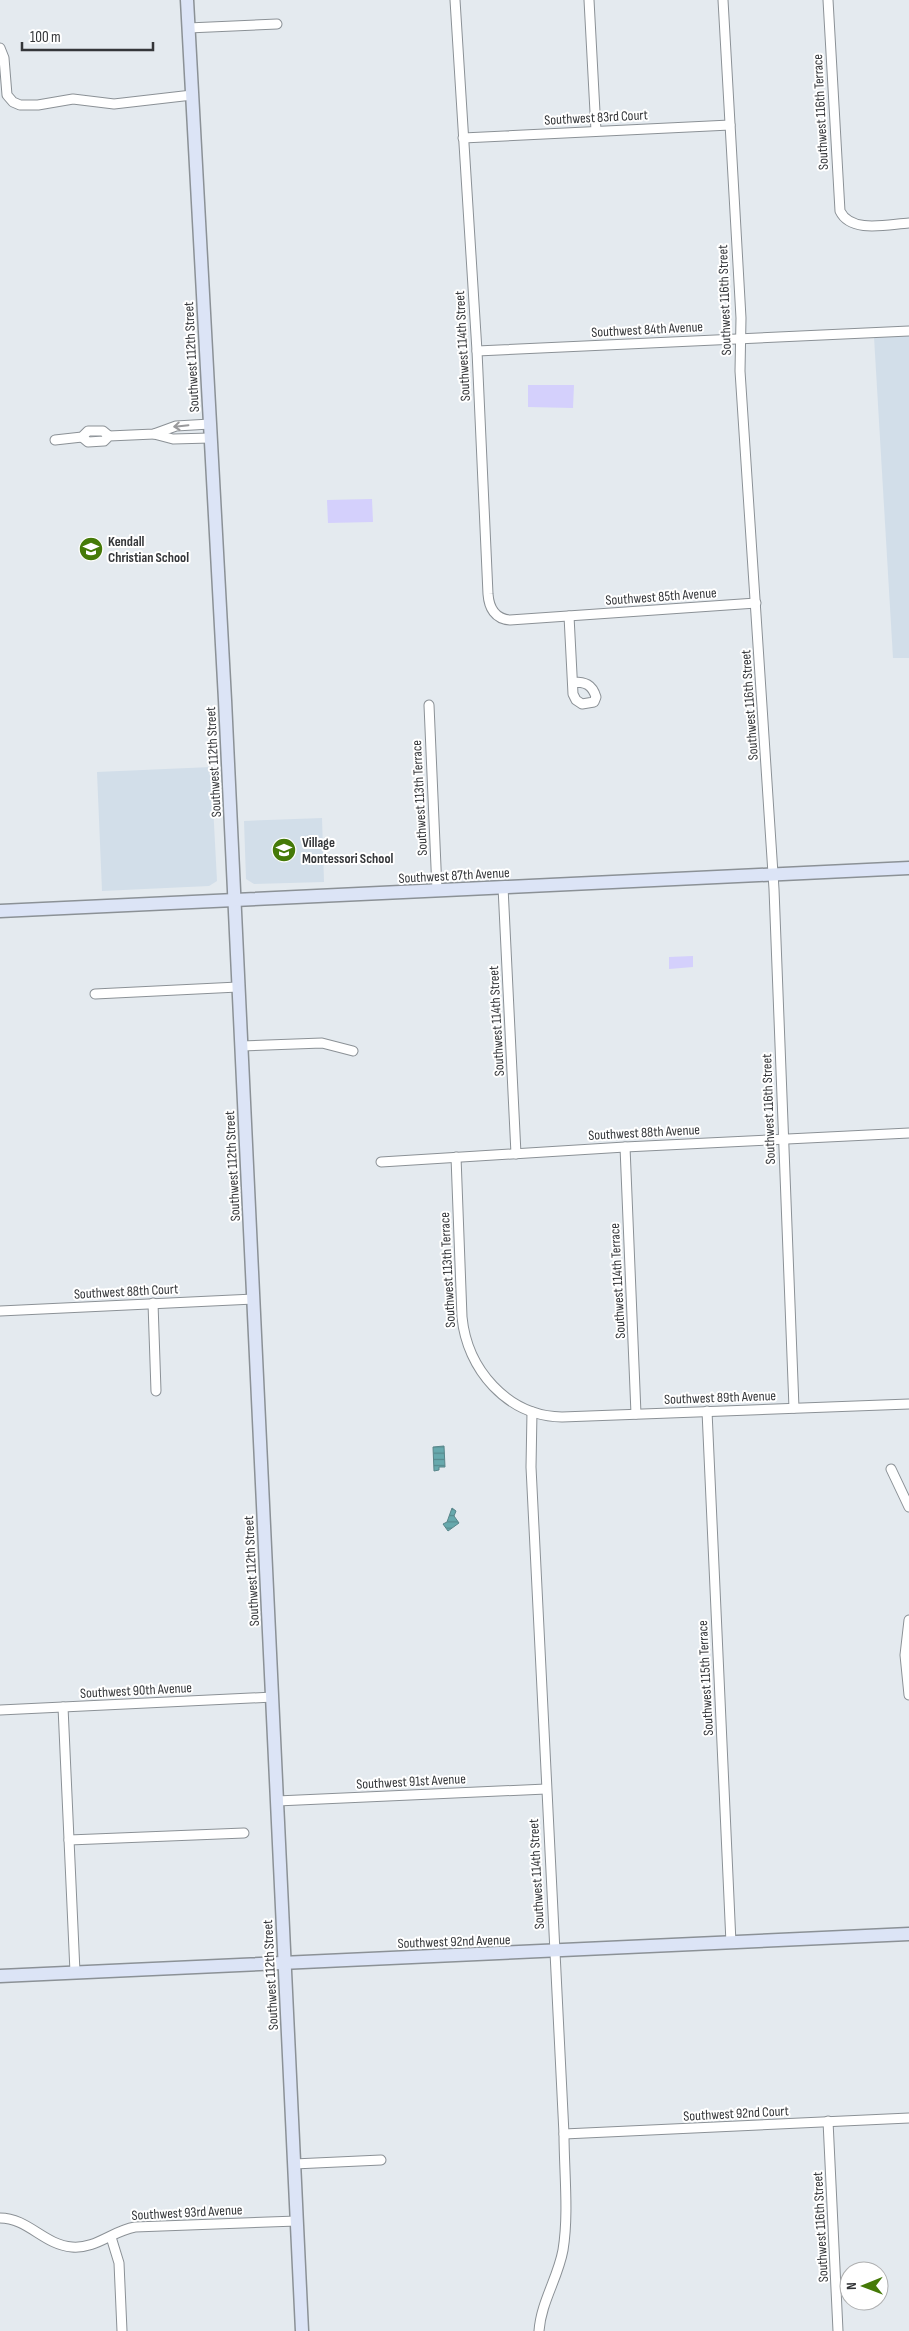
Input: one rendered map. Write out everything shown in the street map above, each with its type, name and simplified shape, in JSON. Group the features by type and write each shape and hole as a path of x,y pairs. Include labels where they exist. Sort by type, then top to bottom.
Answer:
{"main road":[{"name":"Southwest 112th Street","path":"187,0 254,1299 302,2331"},
{"name":"Southwest 87th Avenue","path":"0,911 909,868"},
{"name":"Southwest 92nd Avenue","path":"0,1976 909,1934"}],"street":[{"name":"Southwest 114th Street","path":"455,0 477,351 489,605 498,616 505,620 569,616"},
{"path":"589,0 596,131"},
{"name":"Southwest 116th Street","path":"723,0 741,318 740,371 772,874 794,1408"},
{"name":"Southwest 116th Terrace","path":"828,0 840,206 846,220 858,225 909,223"},
{"path":"188,28 277,24"},
{"path":"0,48 4,58 6,92 13,102 20,105 38,105 73,99 114,104 192,95"},
{"name":"Southwest 83rd Court","path":"463,138 730,125"},
{"name":"Southwest 84th Avenue","path":"477,351 909,331"},
{"path":"154,434 176,426 210,424"},
{"path":"55,440 82,437 88,431 103,431 109,436 154,434 173,439 210,438"},
{"name":"Southwest 85th Avenue","path":"569,616 756,603"},
{"path":"569,616 573,682"},
{"name":"Southwest 113th Terrace","path":"429,705 437,890"},
{"name":"Southwest 114th Street","path":"503,887 516,1154"},
{"path":"95,994 238,987"},
{"path":"241,1046 322,1044 353,1051"},
{"name":"Southwest 88th Avenue","path":"381,1162 625,1147 909,1133"},
{"name":"Southwest 114th Terrace","path":"625,1147 636,1414"},
{"name":"Southwest 113th Terrace","path":"456,1157 462,1317 465,1339 473,1360 486,1379 504,1396 532,1412"},
{"name":"Southwest 88th Court","path":"0,1310 254,1299"},
{"path":"153,1303 156,1391"},
{"name":"Southwest 89th Avenue","path":"532,1412 562,1417 909,1404"},
{"name":"Southwest 115th Terrace","path":"706,1411 731,1943"},
{"name":"Southwest 114th Street","path":"532,1412 531,1467 553,1951 564,2134 564,2239 560,2263 541,2313 539,2331"},
{"path":"891,1469 909,1508"},
{"path":"909,1620 907,1655 909,1695"},
{"name":"Southwest 90th Avenue","path":"0,1710 272,1697"},
{"path":"63,1707 75,1972"},
{"name":"Southwest 91st Avenue","path":"277,1801 546,1789"},
{"path":"69,1840 244,1833"},
{"name":"Southwest 92nd Court","path":"564,2134 909,2118"},
{"name":"Southwest 116th Street","path":"828,2121 838,2331"},
{"path":"294,2164 381,2160"},
{"name":"Southwest 93rd Avenue","path":"0,2218 15,2219 49,2241 71,2247 94,2245 121,2231 135,2228 297,2220"},
{"path":"110,2237 119,2263 122,2331"}],"shaded area":[{"path":"909,336 909,658 893,658 874,337"},
{"path":"528,385 574,385 573,408 528,407"},
{"path":"372,499 373,522 328,523 327,500"},
{"path":"211,767 217,881 209,886 102,891 97,772"},
{"name":"Village Montessori School","path":"322,818 324,882 254,884 246,879 244,821"},
{"path":"693,956 693,967 669,969 669,957"}],"water":[{"path":"444,1446 445,1467 439,1467 439,1470 434,1471 433,1447"},
{"path":"452,1508 456,1511 454,1516 459,1523 448,1531 443,1524 447,1522"}],"place":[{"name":"Kendall Christian School","path":"91,549"},
{"name":"Village Montessori School","path":"284,850"}]}
